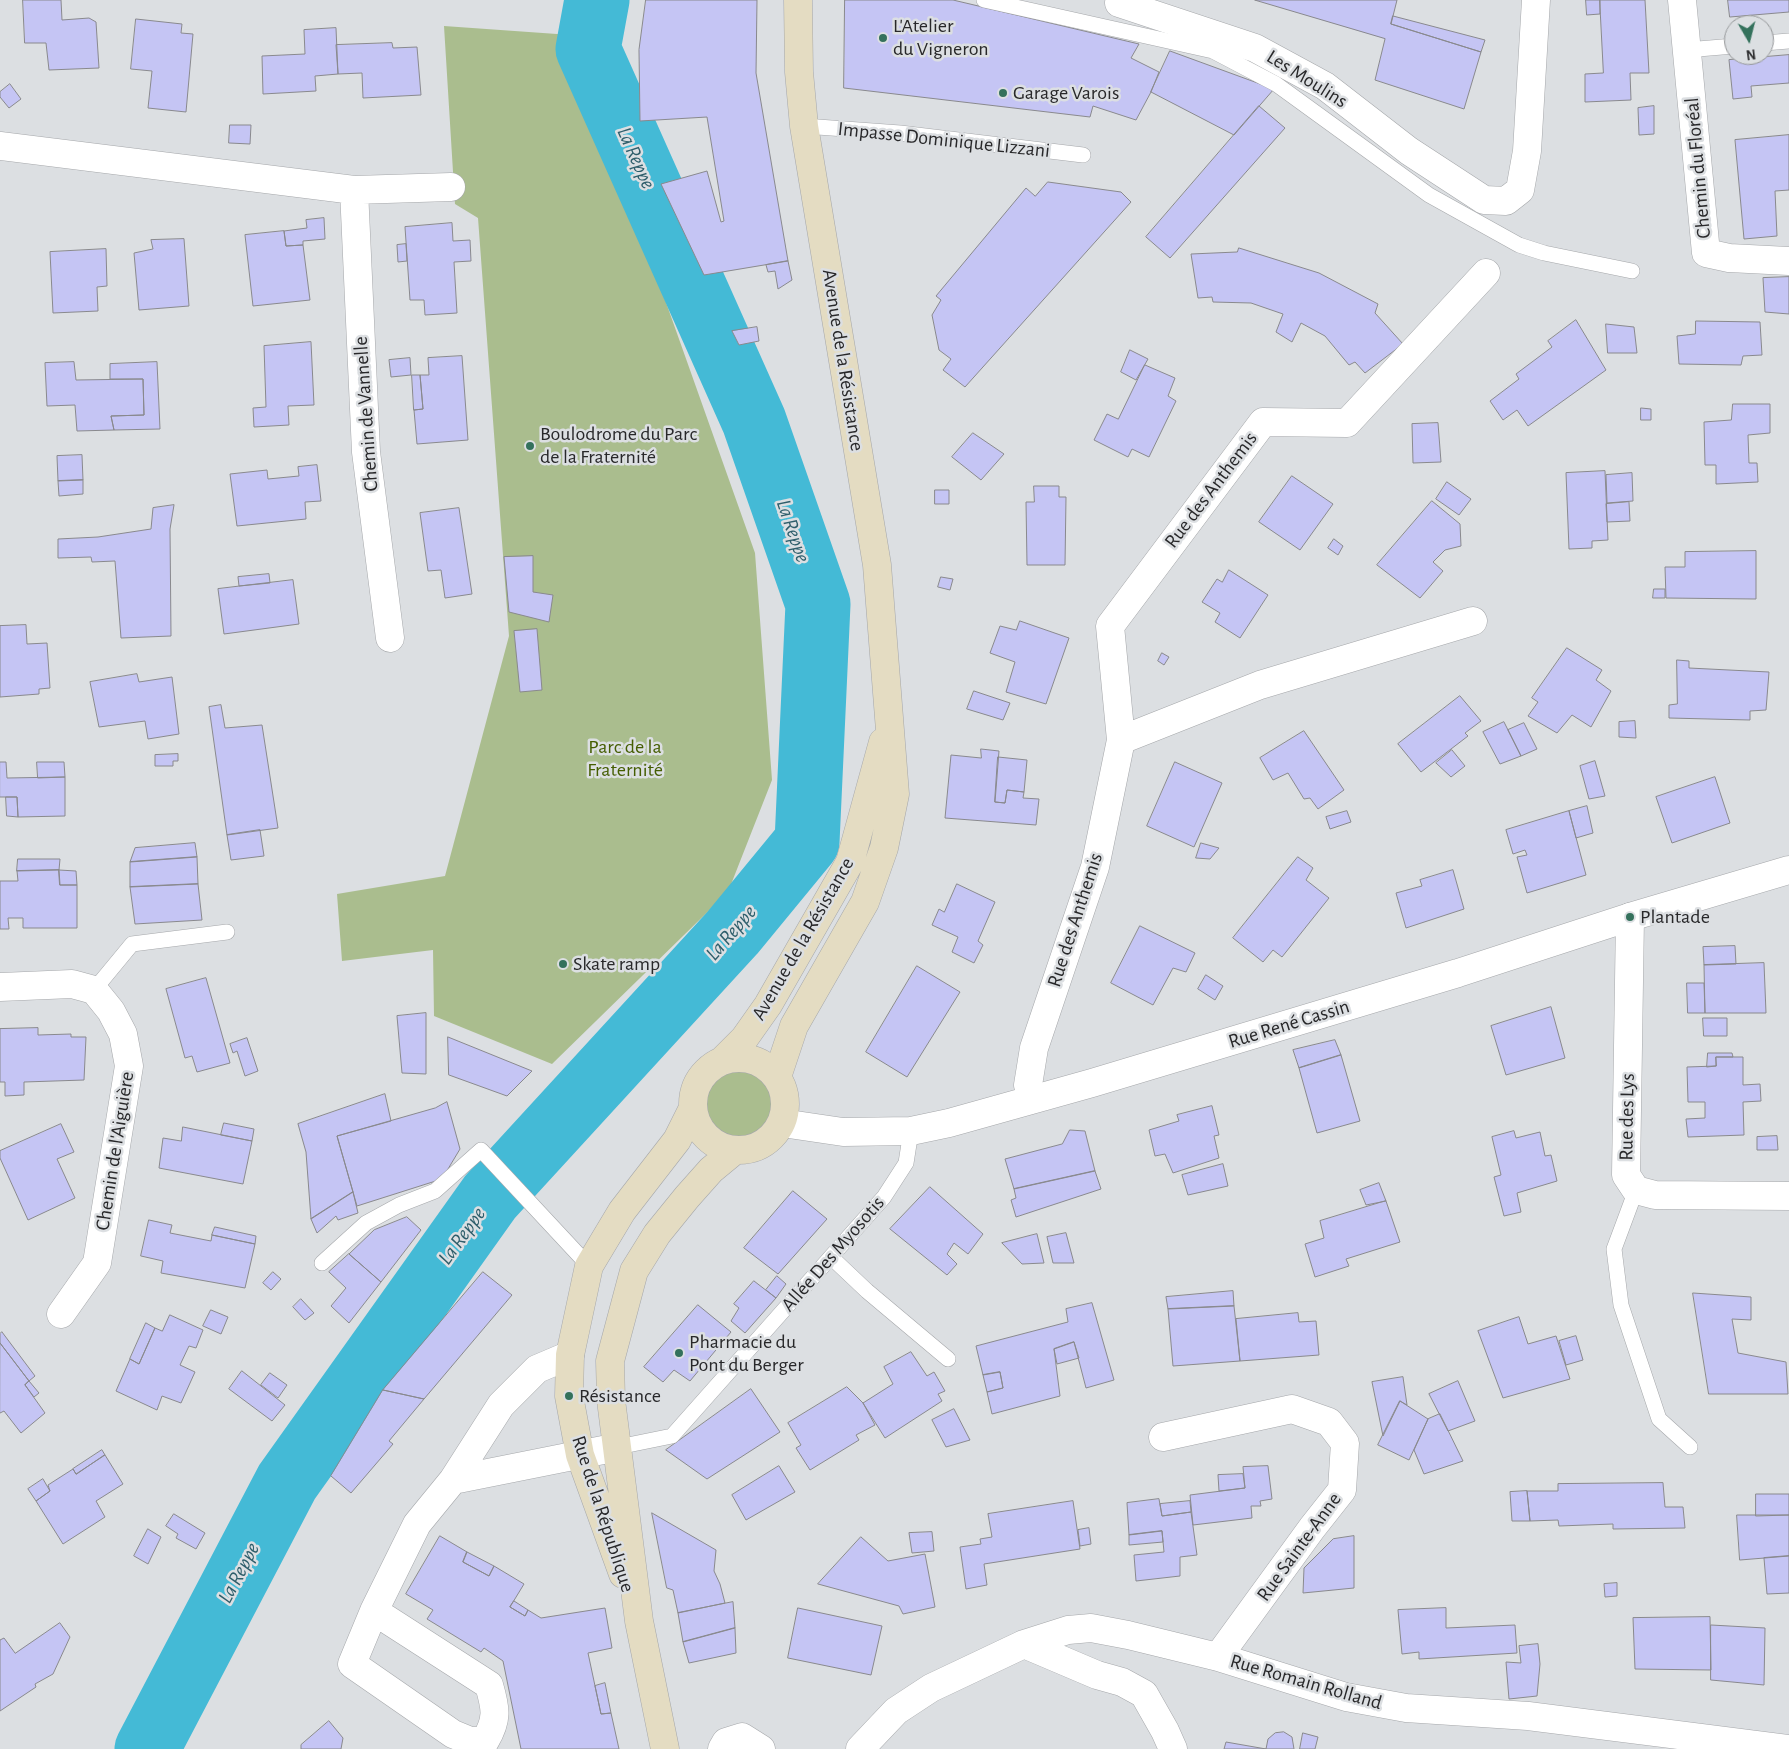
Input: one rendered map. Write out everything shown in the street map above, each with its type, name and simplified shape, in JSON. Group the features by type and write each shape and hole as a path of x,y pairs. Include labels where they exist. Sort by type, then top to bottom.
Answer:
{"main road":[{"name":"Avenue de la Résistance","path":"777,1077 794,1026 865,902 884,848 895,794 877,566 804,126 799,72 798,0"},
{"name":"Avenue de la Résistance","path":"723,1060 744,1039 768,1005 850,862 888,720"},
{"path":"735,1058 758,1062 777,1077 785,1099 786,1108 782,1123 774,1136 749,1150 734,1151 719,1147 705,1138 696,1125 692,1110 694,1089 705,1072 723,1060 735,1058"},
{"name":"Rue de la République","path":"640,1621 580,1455 570,1396 570,1355 589,1266 622,1211 677,1140 692,1110"},
{"name":"Rue de la République","path":"665,1749 640,1621 611,1400 610,1361 634,1271 657,1234 687,1197 711,1170 734,1151"}],"street":[{"name":"Les Moulins","path":"1120,0 1119,4 1255,48 1325,86 1409,151 1484,200 1506,200 1520,190 1527,151 1536,0"},
{"name":"Chemin du Floréal","path":"1682,0 1706,253 1729,258 1789,261"},
{"path":"0,146 354,190 451,187"},
{"name":"Chemin de Vannelle","path":"354,190 366,452 390,638"},
{"name":"Rue des Anthemis","path":"1032,1099 1028,1085 1034,1048 1095,867 1121,740 1110,626 1263,422 1347,423 1486,274"},
{"path":"1121,740 1260,685 1473,621"},
{"name":"Rue René Cassin","path":"782,1123 843,1132 910,1131 1032,1099 1448,976 1630,916 1789,870"},
{"name":"Rue des Lys","path":"1630,916 1626,1175 1636,1190 1655,1195 1789,1196"},
{"path":"0,987 72,984 94,990"},
{"name":"Chemin de l'Aiguière","path":"60,1314 97,1264 129,1066 124,1034 111,1011 94,990"},
{"path":"374,1611 489,1685 495,1707 494,1727 486,1745 453,1734 352,1664 374,1611 418,1524 453,1480 501,1405 537,1369 570,1355"},
{"name":"Rue Sainte-Anne","path":"1163,1437 1292,1409 1329,1422 1345,1443 1342,1490 1218,1657"},
{"path":"453,1480 618,1447"},
{"name":"Rue Romain Rolland","path":"860,1749 896,1711 931,1688 1024,1644 1068,1630 1091,1628 1218,1657 1346,1697 1406,1708 1528,1716 1789,1749"},
{"path":"1024,1644 1097,1675 1122,1682 1144,1694 1173,1749"},
{"path":"722,1749 726,1742 742,1737 761,1749"}],"lane":[{"path":"984,0 1213,51 1276,84 1429,195 1519,245 1544,253 1632,271"},
{"path":"1774,42 1789,41"},
{"path":"1686,50 1724,47"},
{"name":"Impasse Dominique Lizzani","path":"804,126 900,133 1083,155"},
{"path":"94,990 132,944 227,932"},
{"name":"Allée Des Myosotis","path":"618,1447 672,1436 884,1197 906,1163 910,1131"},
{"path":"322,1263 366,1223 399,1205 435,1191 482,1150 589,1266"},
{"path":"1636,1190 1614,1249 1622,1305 1659,1419 1690,1447"},
{"path":"831,1257 867,1291 948,1360"}],"green space":[{"name":"Parc de la Fraternité","path":"444,26 571,35 755,553 772,780 728,892 552,1064 434,1016 433,950 342,961 337,894 445,876 509,636 478,218 455,204"},
{"path":"730,1058 748,1058 765,1065 778,1078 785,1095 785,1113 778,1130 765,1143 748,1150 730,1150 713,1143 700,1130 693,1113 693,1095 700,1078 713,1065"}],"building":[{"path":"23,0 61,0 62,20 89,18 96,22 99,68 49,70 46,43 25,43"},
{"path":"646,0 757,0 756,73 788,261 704,275 661,184 707,171 721,222 724,221 707,117 640,121 639,50"},
{"path":"845,0 953,0 1139,44 1131,58 1159,72 1136,120 1093,106 1090,117 844,88"},
{"path":"1255,0 1397,0 1391,24 1481,52 1464,109 1375,80 1385,39"},
{"path":"1586,0 1600,0 1600,14 1587,15"},
{"path":"1600,0 1645,0 1649,73 1630,73 1631,100 1585,102 1585,74 1603,73"},
{"path":"1728,0 1789,0 1789,12 1730,15"},
{"path":"1393,16 1485,40 1481,52 1391,24"},
{"path":"136,19 182,24 181,33 193,34 186,112 148,108 152,71 131,69"},
{"path":"336,28 338,74 315,76 316,91 263,94 262,56 305,54 304,30"},
{"path":"392,43 393,48 417,47 421,95 363,98 362,73 338,74 336,45"},
{"path":"1170,51 1274,89 1234,135 1151,92"},
{"path":"1789,55 1789,83 1751,86 1752,97 1733,99 1730,65 1774,65 1774,56"},
{"path":"10,84 21,99 9,108 0,97 0,92"},
{"path":"1259,106 1285,128 1170,258 1146,237"},
{"path":"1654,106 1654,134 1639,135 1638,108"},
{"path":"230,125 251,125 250,144 229,143"},
{"path":"1789,135 1789,190 1775,191 1777,236 1744,239 1735,140"},
{"path":"1048,182 1121,192 1131,202 965,387 943,370 951,359 939,350 932,315 941,300 936,296 1026,188 1035,196"},
{"path":"324,218 325,239 303,241 303,245 286,246 284,231 307,228 306,220"},
{"path":"452,223 453,241 470,240 471,261 454,262 457,313 425,315 424,300 410,300 405,227"},
{"path":"284,231 286,246 303,245 310,300 253,306 245,235"},
{"path":"184,239 189,306 139,310 134,253 153,249 151,240"},
{"path":"406,244 407,261 398,262 397,245"},
{"path":"1239,248 1319,273 1378,304 1375,313 1403,344 1365,373 1355,362 1349,365 1325,336 1301,323 1292,342 1276,332 1283,314 1251,303 1213,302 1212,297 1198,298 1191,254 1237,252"},
{"path":"106,249 107,286 97,287 98,311 53,313 50,252"},
{"path":"788,261 792,280 778,289 775,271 768,272 766,265"},
{"path":"1789,277 1789,314 1765,312 1763,278"},
{"path":"1576,320 1606,370 1528,426 1517,410 1503,420 1490,401 1519,379 1516,374 1552,347 1548,341"},
{"path":"1696,321 1760,322 1762,355 1743,356 1741,365 1679,364 1677,336 1695,334"},
{"path":"1606,324 1634,327 1637,353 1608,353"},
{"path":"757,327 759,341 739,345 732,331"},
{"path":"311,342 314,405 288,406 289,425 254,427 253,408 266,407 264,346"},
{"path":"1130,350 1148,359 1136,380 1121,372"},
{"path":"462,356 468,440 417,444 414,410 423,409 420,375 429,375 428,358"},
{"path":"410,358 411,375 391,377 389,360"},
{"path":"74,362 76,380 143,379 144,415 111,416 114,430 77,431 75,405 47,406 45,363"},
{"path":"157,362 160,429 114,430 111,416 144,415 143,379 110,379 110,364"},
{"path":"1145,365 1175,378 1168,396 1176,401 1149,457 1132,449 1128,457 1094,440 1107,414 1118,419"},
{"path":"412,375 420,375 423,409 414,410"},
{"path":"1733,404 1770,404 1770,433 1748,435 1749,463 1757,463 1758,482 1716,484 1716,465 1705,465 1704,422 1731,420"},
{"path":"1641,408 1651,409 1651,420 1641,420"},
{"path":"1438,423 1441,462 1413,463 1412,424"},
{"path":"973,433 1004,454 981,480 952,457"},
{"path":"82,455 83,480 58,481 57,456"},
{"path":"317,465 321,501 305,502 306,519 237,526 230,474 267,470 268,479 299,476 298,467"},
{"path":"1605,471 1608,540 1592,541 1592,548 1569,549 1566,473"},
{"path":"1632,473 1633,501 1607,503 1606,475"},
{"path":"1292,476 1333,504 1300,550 1259,522"},
{"path":"83,480 83,494 59,496 58,481"},
{"path":"1447,482 1471,499 1459,515 1436,499"},
{"path":"1034,486 1059,486 1059,497 1066,497 1065,565 1027,565 1026,502 1034,502"},
{"path":"935,490 949,490 949,504 935,504"},
{"path":"1432,501 1460,524 1461,546 1445,550 1433,562 1443,571 1420,598 1377,565"},
{"path":"1629,502 1630,521 1607,522 1606,504"},
{"path":"174,505 170,529 171,636 121,638 115,561 92,562 91,557 58,558 58,539 98,537 151,529 153,508"},
{"path":"459,508 472,594 445,598 441,570 428,571 420,513"},
{"path":"1334,539 1343,546 1338,555 1328,548"},
{"path":"1756,551 1756,599 1666,598 1665,567 1685,567 1685,552"},
{"path":"533,556 533,592 553,595 549,622 509,612 504,557"},
{"path":"1229,570 1268,595 1240,638 1215,622 1220,613 1202,602 1217,579 1222,582"},
{"path":"269,574 270,583 239,586 238,577"},
{"path":"941,577 953,579 950,590 938,587"},
{"path":"293,580 299,624 224,634 218,589"},
{"path":"1654,589 1665,589 1665,598 1653,598"},
{"path":"1020,621 1069,638 1046,704 1006,692 1015,662 990,653 1000,626 1016,630"},
{"path":"26,625 27,644 47,643 50,688 39,689 39,694 0,697 0,626"},
{"path":"537,629 542,690 520,692 514,631"},
{"path":"1567,648 1602,670 1596,680 1611,691 1591,727 1572,715 1557,733 1528,716 1538,702 1532,698"},
{"path":"1162,653 1169,657 1164,665 1158,661"},
{"path":"1677,660 1689,661 1689,668 1769,672 1766,710 1750,711 1750,720 1669,718 1669,705 1677,704"},
{"path":"137,674 139,682 172,677 179,734 148,739 145,721 99,727 90,682"},
{"path":"974,691 1010,703 1003,720 967,709"},
{"path":"1460,696 1481,721 1465,733 1468,736 1421,772 1398,744"},
{"path":"221,705 225,728 262,725 278,828 227,835 209,707"},
{"path":"1635,721 1636,738 1619,737 1619,722"},
{"path":"1504,722 1521,756 1500,764 1483,732"},
{"path":"1524,723 1537,749 1521,756 1508,730"},
{"path":"1304,731 1344,790 1318,809 1310,798 1304,799 1288,773 1273,780 1260,758"},
{"path":"981,749 999,751 995,802 1005,803 1007,790 1024,792 1023,798 1039,799 1036,825 945,818 951,755 981,758"},
{"path":"1452,750 1465,766 1451,777 1436,763"},
{"path":"178,754 178,761 173,761 173,766 155,766 155,755"},
{"path":"998,757 1027,760 1024,792 1007,790 1005,803 995,802"},
{"path":"1595,761 1605,796 1589,799 1580,766"},
{"path":"0,762 6,762 7,778 65,777 65,816 18,817 17,797 0,797"},
{"path":"37,762 64,762 65,777 38,778"},
{"path":"1175,762 1222,783 1194,847 1147,826"},
{"path":"1715,777 1730,823 1672,843 1656,797"},
{"path":"6,797 17,797 18,817 7,816"},
{"path":"1587,806 1593,833 1576,838 1569,811"},
{"path":"1347,811 1351,822 1330,829 1326,817"},
{"path":"1569,811 1586,875 1527,893 1517,857 1527,855 1525,850 1513,854 1506,830"},
{"path":"260,830 264,856 231,860 227,835"},
{"path":"195,843 197,857 130,862 135,848"},
{"path":"1201,843 1219,848 1210,859 1196,858"},
{"path":"197,857 198,884 130,887 130,862"},
{"path":"1298,857 1313,868 1306,880 1329,898 1282,957 1273,950 1263,962 1233,938"},
{"path":"18,859 60,859 59,870 17,871"},
{"path":"59,870 60,885 77,885 77,928 23,928 23,918 8,918 9,929 0,929 0,881 18,881 17,871"},
{"path":"59,870 76,871 77,885 60,885"},
{"path":"1453,870 1464,909 1406,928 1396,893 1422,886 1420,880"},
{"path":"198,884 202,920 135,924 130,887"},
{"path":"957,884 995,902 978,941 983,945 974,963 952,952 958,937 932,925 939,909 944,912"},
{"path":"1140,926 1195,953 1186,972 1173,968 1153,1005 1111,983"},
{"path":"1735,946 1736,964 1704,965 1703,947"},
{"path":"1764,963 1766,1013 1705,1013 1704,965"},
{"path":"917,966 960,992 907,1077 866,1052"},
{"path":"1206,975 1223,986 1215,1000 1198,989"},
{"path":"206,978 230,1063 197,1072 192,1056 185,1058 166,989"},
{"path":"1687,983 1704,983 1705,1013 1688,1013"},
{"path":"1551,1007 1565,1058 1506,1075 1491,1026"},
{"path":"426,1013 426,1074 402,1073 397,1016"},
{"path":"1703,1018 1727,1018 1727,1036 1704,1036"},
{"path":"38,1028 38,1035 71,1034 71,1037 86,1037 84,1080 24,1082 24,1095 5,1096 5,1082 0,1082 0,1029"},
{"path":"448,1037 532,1071 507,1096 449,1075"},
{"path":"247,1038 258,1071 245,1076 237,1051 233,1053 230,1044"},
{"path":"1335,1040 1341,1055 1299,1068 1293,1050"},
{"path":"1708,1053 1732,1053 1733,1057 1716,1057 1716,1066 1707,1067"},
{"path":"1341,1055 1360,1121 1317,1133 1299,1068"},
{"path":"1716,1057 1743,1057 1743,1085 1760,1084 1761,1101 1743,1102 1744,1135 1688,1137 1686,1119 1705,1118 1705,1102 1688,1102 1687,1067 1716,1066"},
{"path":"385,1094 391,1121 337,1136 353,1192 311,1219 306,1152 298,1124"},
{"path":"447,1102 460,1149 442,1179 357,1206 337,1136 435,1108"},
{"path":"1212,1106 1219,1135 1214,1136 1219,1158 1173,1173 1165,1154 1155,1156 1149,1130 1179,1121 1177,1115"},
{"path":"224,1123 254,1129 252,1141 221,1135"},
{"path":"61,1124 74,1152 57,1159 75,1198 28,1220 0,1158 0,1151"},
{"path":"183,1127 252,1141 243,1184 159,1168 163,1138 181,1141"},
{"path":"1070,1130 1085,1131 1095,1171 1014,1189 1005,1159 1062,1144"},
{"path":"1514,1131 1516,1138 1540,1132 1545,1156 1551,1155 1557,1181 1517,1193 1521,1212 1504,1216 1494,1177 1501,1175 1492,1137"},
{"path":"1777,1136 1778,1150 1757,1150 1757,1137"},
{"path":"1223,1164 1228,1186 1188,1195 1182,1175"},
{"path":"1095,1171 1101,1189 1016,1217 1011,1200 1016,1198 1014,1189"},
{"path":"1379,1183 1386,1201 1366,1205 1360,1190"},
{"path":"930,1187 983,1234 968,1254 954,1243 947,1254 957,1264 947,1275 890,1229"},
{"path":"793,1191 827,1219 778,1274 744,1248"},
{"path":"353,1192 358,1213 338,1220 336,1216 317,1233 311,1219"},
{"path":"1386,1201 1400,1242 1346,1259 1349,1266 1315,1277 1305,1244 1324,1238 1320,1221"},
{"path":"407,1217 421,1230 381,1282 349,1254 374,1230"},
{"path":"149,1220 172,1225 170,1233 211,1241 212,1235 255,1244 245,1288 161,1273 163,1261 141,1256"},
{"path":"215,1227 256,1236 255,1244 212,1235"},
{"path":"1066,1233 1074,1263 1053,1263 1047,1237"},
{"path":"1037,1234 1044,1263 1022,1264 1002,1243"},
{"path":"349,1254 381,1282 349,1323 331,1306 346,1288 329,1272"},
{"path":"273,1272 281,1279 271,1290 263,1283"},
{"path":"483,1272 512,1295 424,1399 383,1390"},
{"path":"777,1276 786,1284 776,1298 766,1290"},
{"path":"754,1281 776,1298 745,1333 731,1321 739,1308 734,1304"},
{"path":"1233,1291 1234,1306 1168,1309 1166,1297"},
{"path":"1693,1293 1751,1297 1751,1320 1732,1319 1738,1353 1786,1362 1788,1394 1709,1394"},
{"path":"301,1299 314,1313 305,1320 293,1307"},
{"path":"1092,1303 1114,1380 1086,1388 1074,1342 1054,1349 1060,1396 992,1414 987,1392 1003,1388 1000,1372 983,1375 976,1346 1068,1322 1066,1309"},
{"path":"698,1305 731,1332 690,1381 674,1370 663,1382 644,1367"},
{"path":"1234,1306 1240,1361 1173,1366 1168,1309"},
{"path":"211,1310 228,1317 221,1334 203,1326"},
{"path":"1298,1313 1299,1322 1316,1321 1319,1355 1240,1361 1236,1319"},
{"path":"170,1315 203,1330 196,1348 189,1346 180,1365 195,1372 181,1403 162,1396 157,1410 116,1391 130,1359 139,1364 155,1328 162,1331"},
{"path":"1519,1317 1528,1344 1556,1336 1570,1379 1503,1398 1478,1331"},
{"path":"146,1323 155,1328 139,1364 130,1359"},
{"path":"2,1332 35,1376 29,1381 0,1343 0,1334"},
{"path":"1576,1336 1583,1360 1566,1365 1559,1341"},
{"path":"1074,1342 1079,1358 1057,1364 1054,1349"},
{"path":"0,1343 29,1381 25,1385 45,1413 21,1433 4,1411 0,1413"},
{"path":"911,1352 927,1376 934,1372 945,1391 938,1394 942,1401 885,1438 863,1403 893,1384 884,1367"},
{"path":"242,1371 285,1405 272,1421 229,1389"},
{"path":"1000,1372 1003,1388 987,1392 983,1375"},
{"path":"270,1373 287,1385 278,1398 261,1385"},
{"path":"1403,1377 1407,1405 1400,1401 1383,1436 1372,1382"},
{"path":"29,1381 39,1393 34,1397 25,1385"},
{"path":"1458,1381 1475,1421 1448,1431 1429,1394"},
{"path":"847,1387 863,1403 875,1425 856,1435 859,1440 810,1470 796,1448 801,1445 788,1423"},
{"path":"751,1389 780,1432 707,1479 666,1450"},
{"path":"383,1390 424,1399 389,1441 393,1444 351,1493 331,1476"},
{"path":"1400,1401 1428,1419 1409,1460 1378,1445"},
{"path":"954,1409 970,1440 946,1447 932,1420"},
{"path":"1440,1414 1463,1461 1424,1474 1414,1450 1428,1419"},
{"path":"102,1450 105,1455 76,1474 73,1469"},
{"path":"105,1455 123,1484 96,1501 105,1517 63,1544 36,1501 50,1491 48,1485 73,1469 76,1474"},
{"path":"779,1466 795,1492 746,1520 732,1495"},
{"path":"1268,1466 1272,1499 1260,1501 1261,1506 1251,1506 1252,1518 1193,1525 1190,1495 1245,1488 1243,1467"},
{"path":"1243,1474 1245,1488 1219,1491 1218,1475"},
{"path":"43,1479 50,1491 36,1501 28,1489"},
{"path":"1663,1483 1665,1507 1683,1507 1685,1528 1613,1529 1613,1524 1559,1526 1558,1520 1530,1521 1527,1491 1558,1491 1558,1484"},
{"path":"1527,1491 1530,1521 1512,1521 1510,1492"},
{"path":"1756,1494 1789,1494 1789,1515 1756,1516"},
{"path":"1159,1499 1162,1516 1191,1512 1197,1555 1180,1557 1180,1576 1136,1581 1134,1555 1164,1552 1162,1531 1129,1535 1127,1503"},
{"path":"1073,1501 1080,1549 984,1564 987,1585 966,1589 960,1547 981,1544 980,1539 992,1537 988,1514"},
{"path":"1190,1501 1191,1512 1162,1516 1160,1504"},
{"path":"652,1513 716,1550 714,1571 725,1603 678,1613 673,1590 667,1588"},
{"path":"174,1514 205,1533 196,1549 176,1538 178,1534 166,1526"},
{"path":"1737,1515 1789,1515 1789,1556 1740,1560"},
{"path":"1089,1528 1091,1544 1080,1546 1078,1530"},
{"path":"148,1529 161,1537 148,1564 134,1556"},
{"path":"1162,1531 1163,1542 1129,1545 1129,1535"},
{"path":"932,1532 934,1551 912,1553 909,1533"},
{"path":"440,1536 467,1552 463,1562 489,1576 494,1566 524,1584 510,1607 525,1616 528,1610 541,1618 605,1608 612,1648 588,1653 601,1714 611,1713 619,1749 521,1749 503,1661 484,1648 481,1652 427,1619 433,1610 406,1594"},
{"path":"1354,1536 1354,1588 1303,1593 1304,1568 1333,1539"},
{"path":"861,1537 888,1561 925,1554 935,1607 903,1614 899,1606 818,1584"},
{"path":"467,1552 494,1566 489,1576 463,1562"},
{"path":"1789,1556 1789,1593 1767,1594 1764,1558"},
{"path":"1617,1583 1617,1596 1605,1597 1604,1584"},
{"path":"514,1601 528,1610 525,1616 510,1607"},
{"path":"733,1602 735,1628 683,1642 678,1613"},
{"path":"798,1608 882,1626 871,1675 788,1658"},
{"path":"1446,1608 1446,1628 1515,1625 1517,1653 1419,1659 1419,1652 1402,1654 1398,1610"},
{"path":"1710,1617 1711,1670 1635,1669 1633,1618"},
{"path":"60,1623 70,1637 53,1674 35,1684 36,1687 0,1711 0,1640 4,1638 15,1653"},
{"path":"1711,1625 1765,1628 1764,1685 1711,1680"},
{"path":"735,1628 736,1653 689,1663 683,1642"},
{"path":"1538,1644 1540,1664 1537,1696 1509,1699 1506,1662 1521,1663 1519,1646"},
{"path":"605,1683 611,1713 601,1714 595,1686"},
{"path":"329,1721 343,1738 341,1749 301,1749 301,1745"},
{"path":"1284,1732 1292,1737 1294,1749 1266,1749 1268,1739 1275,1733"},
{"path":"1303,1733 1318,1737 1315,1749 1300,1749"},
{"path":"1226,1742 1266,1749 1224,1749"}],"waterway":[{"name":"La Reppe","path":"147,1749 287,1482 490,1197 733,932 807,842 818,604 754,421 588,49 597,0"}],"place":[{"name":"L'Atelier du Vigneron","path":"883,38"},
{"name":"Garage Varois","path":"1003,93"},
{"name":"Boulodrome du Parc de la Fraternité","path":"530,446"},
{"name":"Plantade","path":"1630,917"},
{"name":"Skate ramp","path":"563,964"},
{"name":"Pharmacie du Pont du Berger","path":"679,1353"},
{"name":"Résistance","path":"569,1396"}]}
